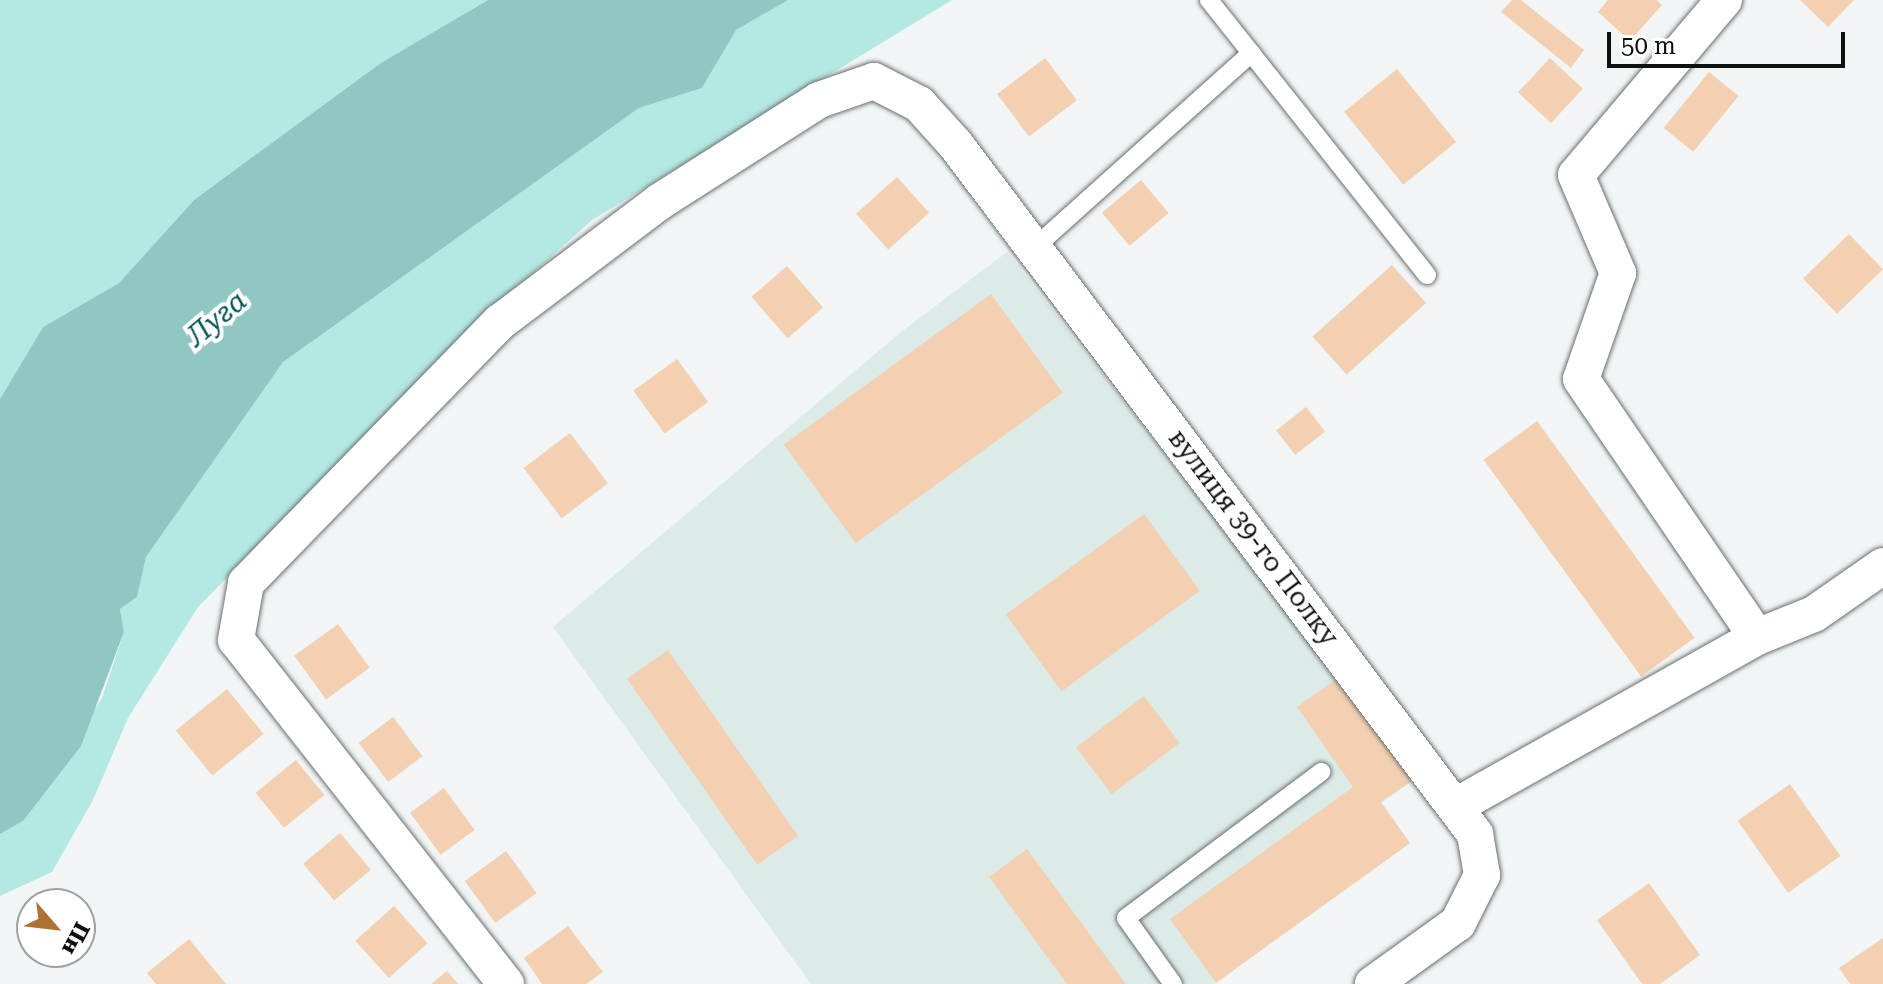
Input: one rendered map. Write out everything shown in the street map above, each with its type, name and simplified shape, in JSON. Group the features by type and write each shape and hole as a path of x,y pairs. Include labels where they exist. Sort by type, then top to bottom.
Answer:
{"street":[{"path":"1724,0 1576,175 1618,273 1581,379 1757,637"},
{"name":"вулиця 39-го Полку","path":"506,984 236,640 246,583 500,322 634,221 819,100 874,81 901,92 956,145 1475,834 1482,875 1458,923 1373,984"},
{"path":"1456,806 1757,637 1814,614 1883,566"}],"lane":[{"path":"1209,0 1427,275"},
{"path":"1034,248 1251,53"},
{"path":"1173,984 1126,918 1321,772"}],"shaded area":[{"path":"0,0 488,0 381,64 194,200 119,283 43,327 0,399"},
{"path":"788,0 952,0 592,220 475,325 198,607 128,718 93,800 52,872 0,896 0,834 23,821 102,698 124,632 120,609 137,597 146,557 283,361 639,108 702,88 736,29"},
{"path":"1007,252 1339,677 1412,781 1381,803 1410,843 1214,984 811,984 553,627 901,332"}],"water":[{"name":"Луга","path":"488,0 788,0 736,30 702,88 639,108 283,362 146,557 137,597 120,609 124,632 81,746 23,821 0,834 0,399 43,327 119,283 194,200 381,63"}],"building":[{"path":"1512,0 1521,0 1584,50 1571,68 1501,12"},
{"path":"1608,0 1657,0 1662,5 1630,41 1598,12"},
{"path":"1800,0 1854,0 1828,27"},
{"path":"1045,58 1077,100 1029,136 997,94"},
{"path":"1550,58 1583,89 1551,123 1518,92"},
{"path":"1397,69 1456,142 1403,185 1344,112"},
{"path":"1709,72 1739,96 1693,152 1664,128"},
{"path":"897,177 929,213 888,249 856,214"},
{"path":"1141,180 1169,213 1130,246 1102,213"},
{"path":"1849,234 1883,269 1837,314 1803,278"},
{"path":"1392,265 1426,303 1347,374 1312,337"},
{"path":"787,266 823,308 788,338 752,297"},
{"path":"991,294 1063,393 856,543 784,444"},
{"path":"677,359 708,402 664,434 633,391"},
{"path":"1306,407 1325,431 1295,455 1276,430"},
{"path":"1537,421 1695,638 1641,677 1484,460"},
{"path":"570,433 608,483 562,518 524,468"},
{"path":"1144,514 1200,591 1061,691 1006,615"},
{"path":"338,624 370,668 326,699 294,656"},
{"path":"668,650 798,836 757,865 627,679"},
{"path":"1339,677 1412,781 1381,802 1410,843 1216,983 1170,919 1353,787 1297,707"},
{"path":"227,689 264,734 212,776 176,731"},
{"path":"1144,696 1180,743 1112,794 1076,747"},
{"path":"393,717 422,756 388,782 359,743"},
{"path":"296,760 324,795 284,828 256,793"},
{"path":"1790,784 1840,856 1788,893 1738,821"},
{"path":"444,788 475,830 441,855 410,813"},
{"path":"340,833 371,870 334,901 303,864"},
{"path":"1027,849 1126,984 1067,984 989,877"},
{"path":"506,851 537,893 495,923 465,881"},
{"path":"1649,883 1700,955 1660,984 1642,984 1597,920"},
{"path":"394,906 427,943 389,978 355,941"},
{"path":"568,926 603,972 586,984 542,984 524,958"},
{"path":"1883,938 1883,984 1850,984 1839,968"},
{"path":"189,939 226,984 156,984 147,973"},
{"path":"447,971 458,984 431,984"}]}
